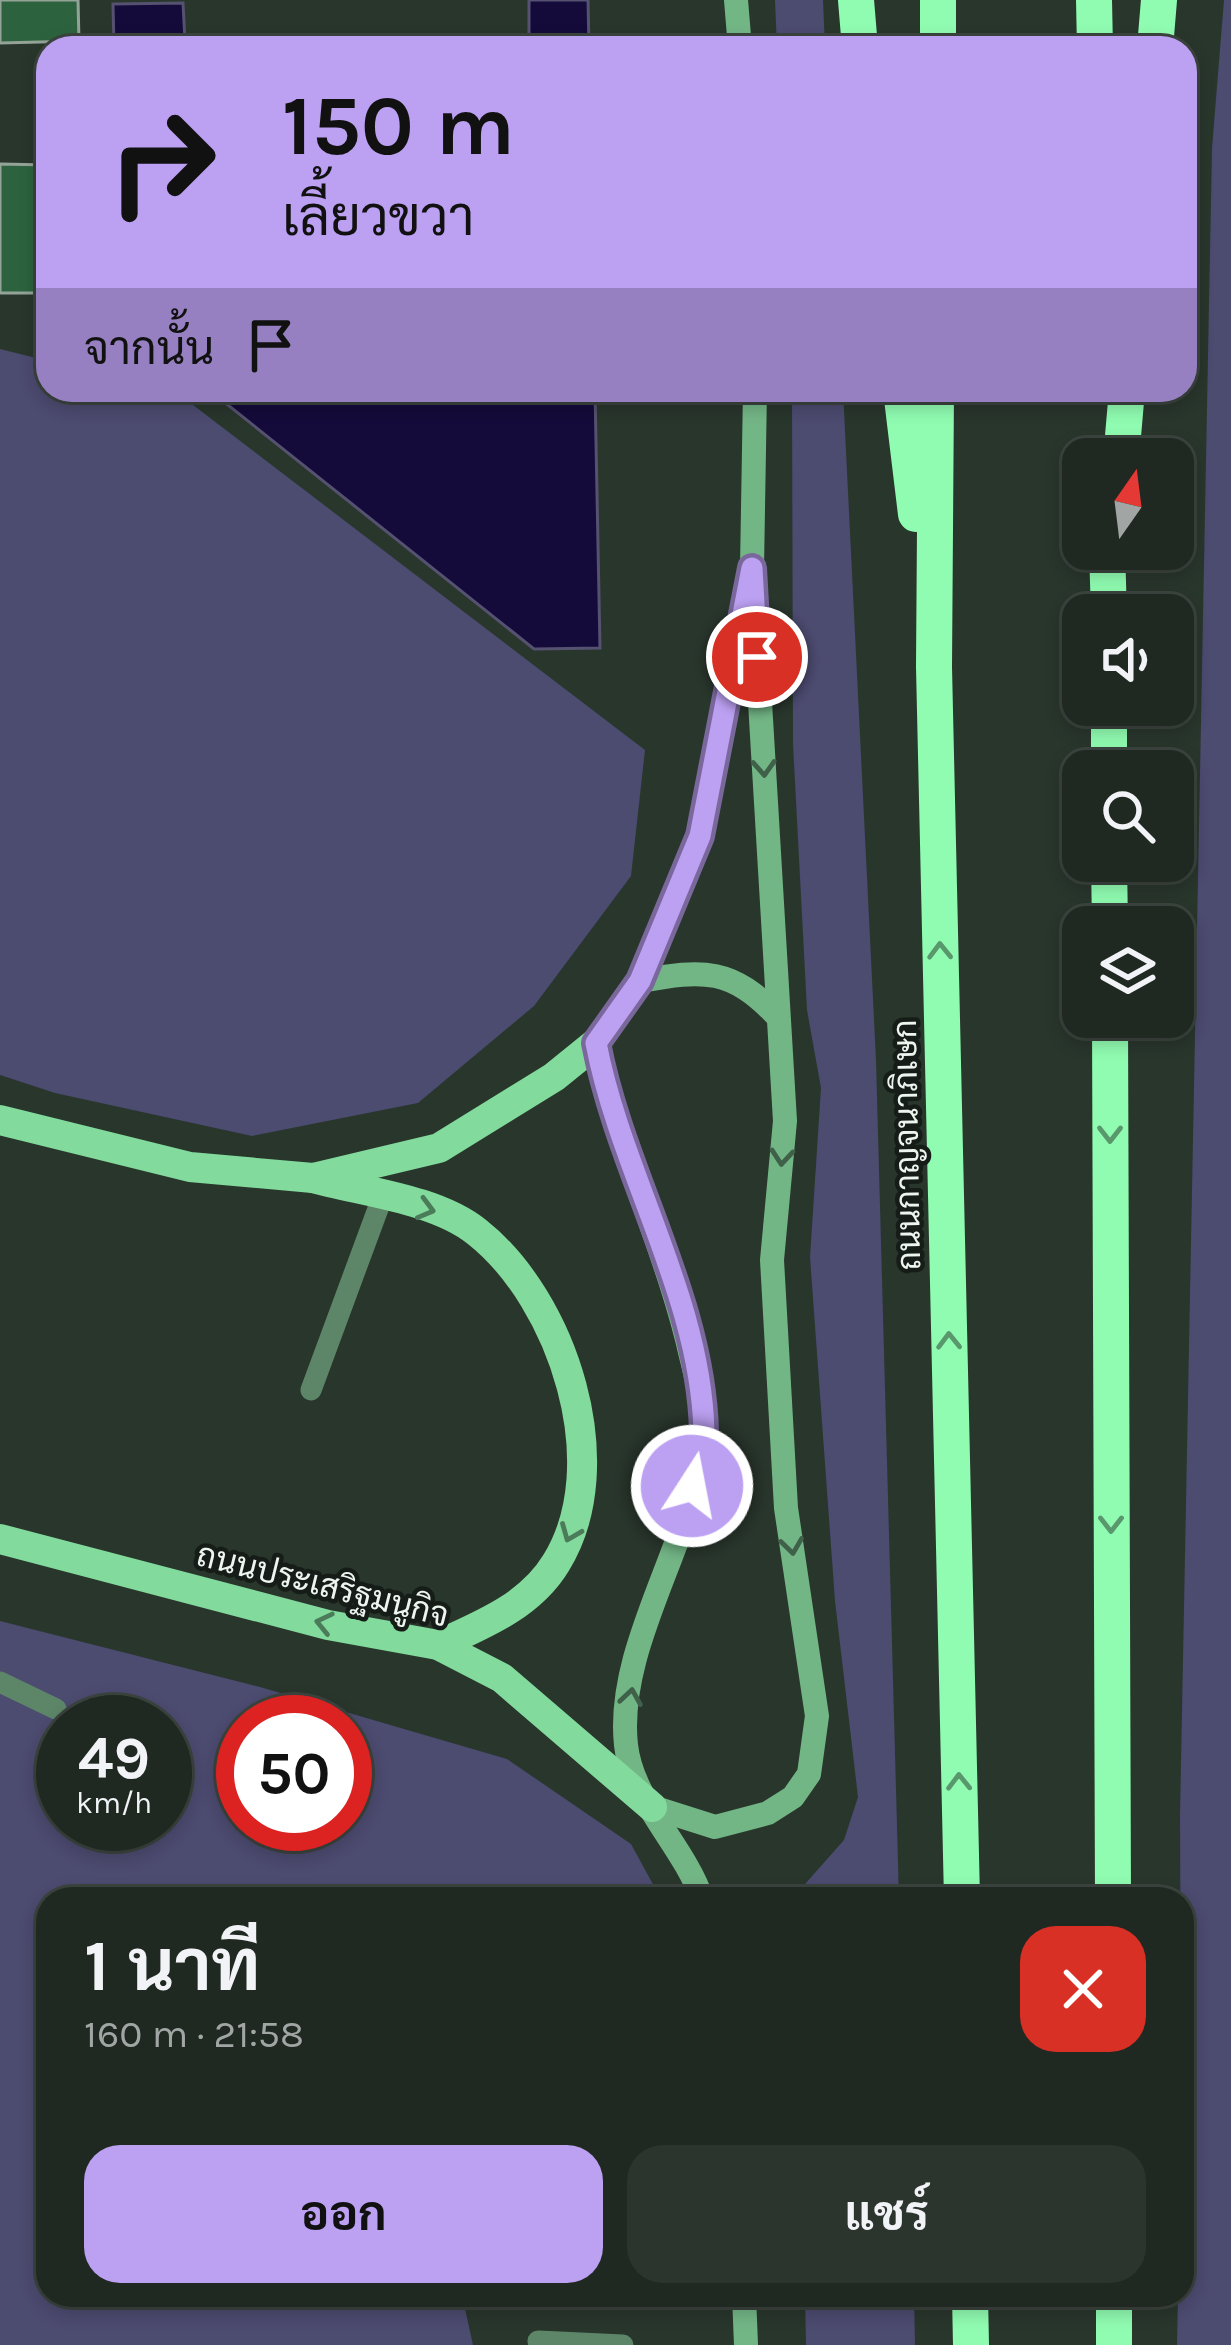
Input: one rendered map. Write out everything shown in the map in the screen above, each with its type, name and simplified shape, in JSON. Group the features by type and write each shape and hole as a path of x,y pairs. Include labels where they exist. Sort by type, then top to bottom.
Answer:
{"highway":[{"path":"856,0 859,36"},
{"path":"938,0 938,36"},
{"path":"1094,0 1095,36"},
{"path":"1156,36 1159,0"},
{"path":"902,402 934,667"},
{"name":"ถนนกาญจนาภิเษก","path":"936,402 934,667 962,1887"},
{"path":"1103,402 1104,438"},
{"path":"1123,438 1125,402"},
{"path":"1110,1038 1113,1887"},
{"path":"970,2307 971,2345"},
{"path":"1114,2307 1114,2345"}],"main road":[{"path":"736,0 739,36"},
{"path":"652,1808 715,1827 741,1823 793,1797 809,1774 817,1716 786,1508 772,1260 785,1120 752,568 755,402"},
{"path":"313,1178 440,1148 554,1077 596,1043 640,981 700,836 752,568"},
{"path":"640,981 712,973 749,986 778,1017"},
{"path":"596,1043 610,1113 677,1292 704,1436 629,1703 626,1744 634,1776 695,1887"},
{"path":"0,1120 190,1167 313,1178 447,1215 475,1230 507,1260 533,1293 561,1361 578,1428 583,1498 554,1567 511,1611 438,1646"},
{"name":"ถนนประเสริฐมนูกิจ","path":"0,1539 328,1625 438,1646 502,1678 652,1808"},
{"path":"744,2307 746,2345"}],"lane":[{"path":"311,1390 382,1198"},
{"path":"0,1682 36,1699"},
{"path":"538,2341 623,2345"}],"shaded area":[{"path":"529,0 588,0 589,36 472,36 529,35"},
{"path":"775,0 823,0 824,36 776,36"},
{"path":"1224,0 1231,0 1231,2345 1177,2345 1178,2307 1194,2307 1194,1887 1180,1887 1180,1816 1212,148"},
{"path":"183,3 185,36 114,36 113,4"},
{"path":"0,349 36,358 36,402 189,402 645,750 631,876 534,1006 418,1103 252,1136 55,1093 0,1075"},
{"path":"224,402 595,402 600,648 534,649"},
{"path":"792,402 844,402 876,1060 899,1887 802,1887 844,1840 858,1797 835,1601 810,1257 821,1088 807,1010 793,744"},
{"path":"0,1621 287,1695 216,1695 216,1851 372,1851 372,1720 507,1759 631,1844 654,1887 36,1887 36,2307 465,2307 473,2345 0,2345"},
{"path":"805,2307 914,2307 915,2345 806,2345"}],"building":[{"path":"0,0 78,0 79,36 36,36 36,42 0,43"},
{"path":"0,164 36,165 36,293 0,293"}],"route":[{"path":"692,1486 704,1436 699,1392 677,1292 610,1113 596,1043 640,981 700,836 752,568 757,657"}]}
